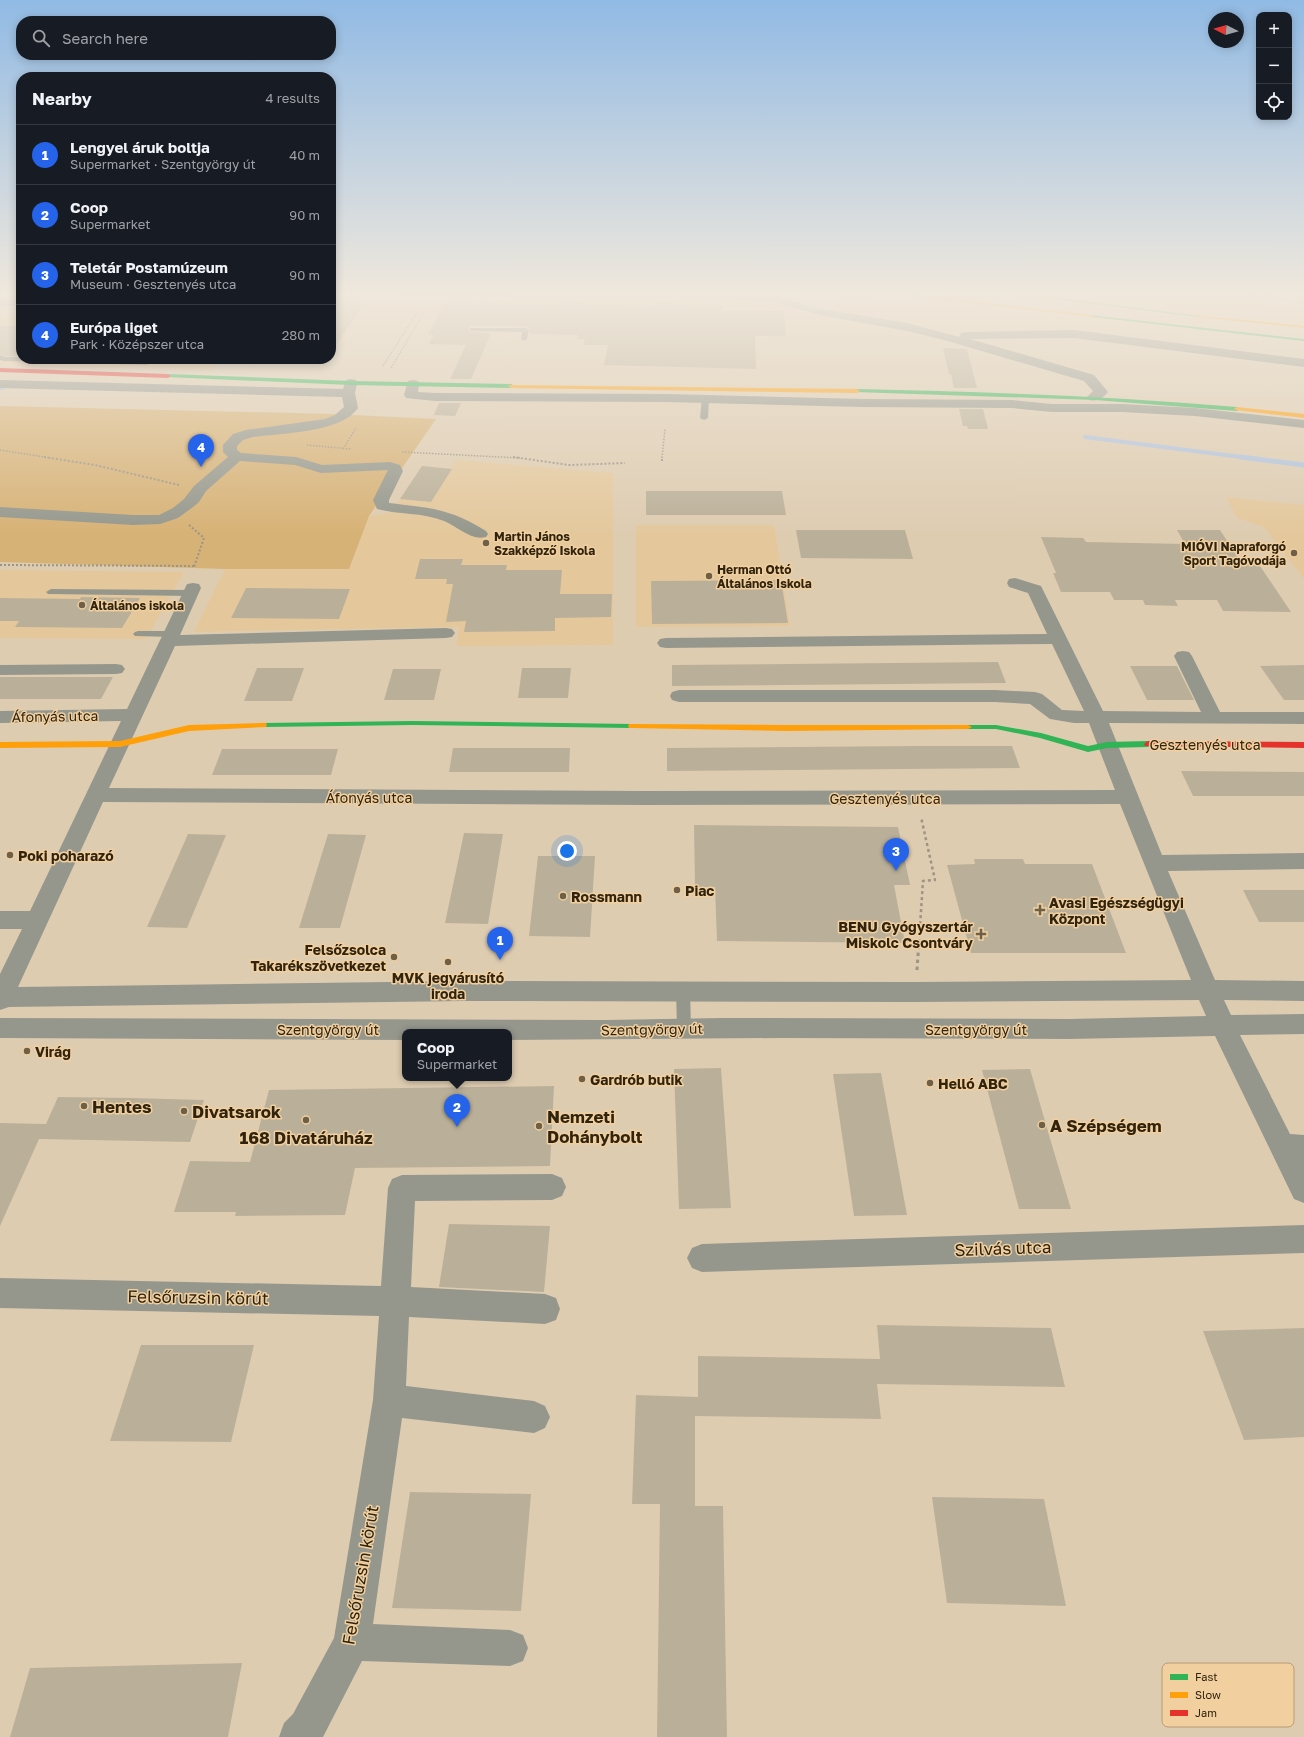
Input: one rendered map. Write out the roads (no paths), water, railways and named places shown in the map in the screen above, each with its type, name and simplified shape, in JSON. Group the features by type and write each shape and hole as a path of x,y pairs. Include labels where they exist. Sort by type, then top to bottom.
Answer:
{"street":[{"path":"0,384 14,373"},
{"path":"57,373 350,388"},
{"path":"1073,373 1090,378 1101,392 1094,397"},
{"path":"0,384 350,388 377,384 413,384 848,390 1195,412 1304,424"},
{"path":"413,384 411,395 436,397 705,399 855,403 1012,404 1094,397 1172,402 1304,416"},
{"path":"350,388 351,408 345,415 337,420 327,423 251,432 238,437 230,445 230,452 237,457 296,461 321,469 390,466 395,468 396,471 381,500 382,506 438,514 456,520 480,534"},
{"path":"0,512 153,521 167,519 196,497 199,489 237,457"},
{"path":"1015,583 1035,590 1097,718 1206,990 1229,1039 1293,1146 1304,1190"},
{"path":"192,590 0,998 377,991 1304,991"},
{"path":"170,637 446,632"},
{"path":"666,643 1059,640"},
{"name":"Gesztenyés utca","path":"1183,656 1214,718"},
{"path":"0,670 116,669"},
{"name":"Gesztenyés utca","path":"679,696 995,696 1035,698 1057,715 1097,718 1304,718"},
{"name":"Áfonyás utca","path":"0,718 134,715"},
{"name":"Áfonyás utca","path":"0,745 120,744 189,728 261,725 413,724 638,727"},
{"name":"Gesztenyés utca","path":"638,727 996,727 1041,736 1088,749 1107,745 1304,745"},
{"name":"Áfonyás utca","path":"96,795 643,798"},
{"name":"Gesztenyés utca","path":"643,798 1128,797"},
{"path":"1154,863 1304,861"},
{"path":"0,920 37,920"},
{"name":"Szentgyörgy út","path":"512,1030 606,1030 684,1028 1071,1029 1304,1024"},
{"name":"Szentgyörgy út","path":"0,1028 402,1029"},
{"name":"Felsőruzsin körút","path":"298,1737 307,1728 352,1642 389,1400 402,1188 552,1187"},
{"name":"Szilvás utca","path":"702,1258 1304,1239"},
{"name":"Felsőruzsin körút","path":"0,1293 395,1301 545,1309"},
{"path":"389,1400 534,1417"},
{"path":"352,1642 510,1648"}],"lane":[{"path":"704,418 705,399"},
{"path":"51,592 192,590"},
{"path":"138,634 170,637"},
{"path":"683,990 684,1028"}],"waterway":[{"path":"1085,437 1249,458"},
{"path":"1241,457 1304,465"}],"place":[{"name":"Európa liget","path":"201,467"},
{"name":"Martin János Szakképző Iskola","path":"486,543"},
{"name":"MIÓVI Napraforgó Sport Tagóvodája","path":"1294,553"},
{"name":"Herman Ottó Általános Iskola","path":"709,576"},
{"name":"Általános iskola","path":"82,605"},
{"name":"Poki poharazó","path":"10,855"},
{"name":"Teletár Postamúzeum","path":"896,871"},
{"name":"Piac","path":"677,890"},
{"name":"Rossmann","path":"563,896"},
{"name":"Avasi Egészségügyi Központ","path":"1040,910"},
{"name":"BENU Gyógyszertár Miskolc Csontváry","path":"981,934"},
{"name":"Felsőzsolca Takarékszövetkezet","path":"394,957"},
{"name":"Lengyel áruk boltja","path":"500,960"},
{"name":"MVK jegyárusító iroda","path":"448,962"},
{"name":"Virág","path":"27,1051"},
{"name":"Gardrób butik","path":"582,1079"},
{"name":"Helló ABC","path":"930,1083"},
{"name":"Hentes","path":"84,1106"},
{"name":"Divatsarok","path":"184,1111"},
{"name":"168 Divatáruház","path":"306,1120"},
{"name":"A Szépségem","path":"1042,1125"},
{"name":"Nemzeti Dohánybolt","path":"539,1126"},
{"name":"Coop","path":"457,1127"}]}
